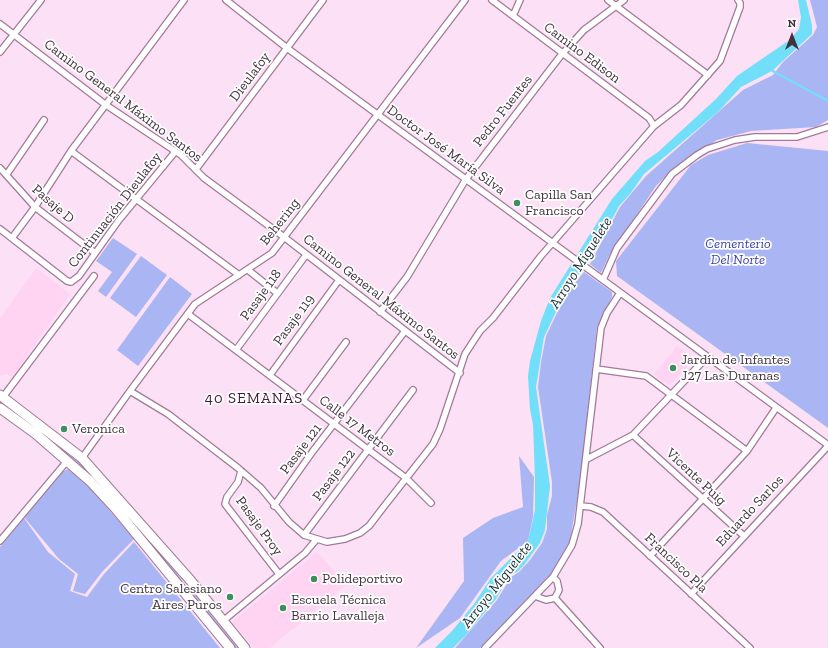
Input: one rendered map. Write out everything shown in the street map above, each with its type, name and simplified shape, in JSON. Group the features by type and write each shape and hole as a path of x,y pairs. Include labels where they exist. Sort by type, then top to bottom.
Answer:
{"main road":[{"path":"2,396 82,458 190,581 245,648"},
{"path":"0,408 36,434 68,460 115,508 230,648"}],"street":[{"path":"0,52 41,0"},
{"path":"0,229 12,238 35,207 71,151 184,0"},
{"name":"Doctor José María Silva","path":"226,0 287,48 828,445"},
{"name":"Dieulafoy","path":"196,169 324,0"},
{"name":"Behering","path":"82,458 195,304 272,253 465,0"},
{"name":"Camino Edison","path":"492,0 649,118 654,126"},
{"path":"513,16 520,0"},
{"path":"608,0 708,75"},
{"name":"Pedro Fuentes","path":"380,312 411,271 466,179 562,54 584,30 624,0"},
{"path":"130,391 168,414 251,479 289,522 304,535 316,540 336,541 360,533 368,526 432,444 440,429 469,346 542,256 554,244 654,126 681,105 720,61 739,1"},
{"name":"Camino General Máximo Santos","path":"0,24 106,105 176,152 204,178 460,373"},
{"path":"7,174 44,120"},
{"path":"603,280 617,248 672,174 697,155 735,140 755,137 797,136 828,127"},
{"path":"71,151 239,275"},
{"name":"Continuación Dieulafoy","path":"12,238 67,281 71,282 79,276 136,199 176,152"},
{"name":"Pasaje D","path":"0,168 7,174 35,207 95,253"},
{"name":"Pasaje 118","path":"236,350 306,255"},
{"path":"248,270 277,293"},
{"path":"2,396 94,276"},
{"name":"Pasaje 119","path":"270,375 339,280"},
{"path":"486,648 553,577 572,545 578,524 603,320 620,293"},
{"name":"Calle 17 Metros","path":"188,314 406,478 431,503"},
{"name":"Pasaje 121","path":"274,506 405,331"},
{"path":"303,400 346,342"},
{"path":"586,459 633,435 707,357"},
{"path":"596,369 646,376 747,451"},
{"name":"Pasaje 122","path":"304,535 412,390"},
{"path":"650,556 747,451 776,408"},
{"name":"Vicente Puig","path":"633,435 744,536"},
{"name":"Eduardo Sarlos","path":"691,594 828,445"},
{"path":"0,541 68,460"},
{"name":"Pasaje Proy","path":"241,471 238,482 227,497 225,504 280,574"},
{"path":"238,482 251,479"},
{"name":"Francisco Pla","path":"580,506 591,507 603,512 750,648"},
{"path":"223,621 305,553 316,540"},
{"path":"553,577 559,585 559,590 555,598"},
{"path":"181,588 190,581"},
{"path":"535,596 546,600 555,598"},
{"path":"555,598 600,648"}],"shaded area":[{"path":"36,268 70,294 12,378 6,374 0,376 0,318"},
{"name":"Jardín de Infantes J27 Las Duranas","path":"677,346 692,357 692,361 671,384 668,385 654,374"},
{"name":"Escuela Técnica Barrio Lavalleja","path":"317,552 347,584 270,648 254,648 232,622"}],"green space":[{"path":"810,0 828,0 828,120 816,127 751,131 717,140 672,170 656,186 609,256 601,273 590,264 620,207 646,176 743,90 773,75 783,62 813,35 817,27"},
{"name":"Cementerio Del Norte","path":"747,143 828,151 828,428 617,276 616,261 691,165 708,155"},
{"path":"113,238 137,254 106,297 98,291 112,272 96,261"},
{"path":"141,256 167,275 136,317 110,298"},
{"path":"584,272 612,292 612,297 597,327 579,488 570,541 550,575 480,648 455,648 497,600 511,577 519,572 530,560 542,543 547,529 547,515 552,496 552,482 538,387 541,362 546,336 566,294"},
{"path":"170,277 192,294 138,366 117,350"},
{"path":"0,399 82,464 142,530 182,580 180,581 88,475 50,440 0,403"},
{"path":"519,456 534,477 533,517 528,541 501,561 460,618 416,648 464,581 463,538 493,518 523,507"},
{"path":"68,469 80,477 134,539 102,572 85,594 73,591 78,574 59,559 24,517 62,472"},
{"path":"24,518 48,552 75,574 70,591 87,597 104,574 134,542 220,648 0,648 0,547"},
{"path":"191,590 238,648 235,648 189,592"}],"water":[{"name":"Arroyo Miguelete","path":"798,0 806,0 812,25 812,34 772,71 741,87 718,112 644,174 630,194 619,206 593,255 566,291 544,337 536,387 550,486 545,530 540,543 524,565 517,572 510,575 496,599 466,635 453,648 435,648 452,631 474,604 491,578 528,541 535,510 535,479 533,425 530,409 528,376 530,361 541,321 550,298 612,199 645,161 658,152 716,99 737,76 791,39 799,29 801,17"}],"waterway":[{"path":"771,70 828,101"}],"place":[{"name":"Capilla San Francisco","path":"517,203"},
{"name":"Jardín de Infantes J27 Las Duranas","path":"673,368"},
{"name":"Veronica","path":"64,429"},
{"name":"Polideportivo","path":"314,579"},
{"name":"Centro Salesiano Aires Puros","path":"230,597"},
{"name":"Escuela Técnica Barrio Lavalleja","path":"283,608"}],"district":[{"name":"40 SEMANAS","path":"254,399"}]}
